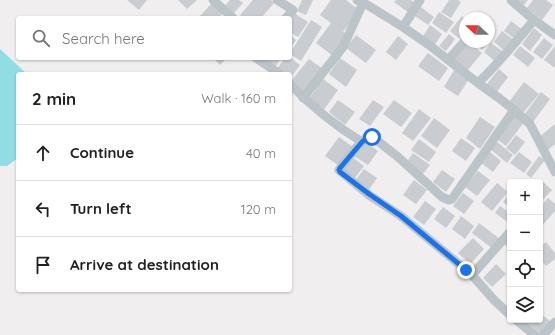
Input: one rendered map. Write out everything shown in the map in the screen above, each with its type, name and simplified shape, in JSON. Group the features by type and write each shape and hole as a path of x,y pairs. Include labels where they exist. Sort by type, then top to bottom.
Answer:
{"street":[{"path":"213,0 231,16"},
{"path":"277,0 293,10 288,16"},
{"path":"403,27 420,0"},
{"path":"511,0 534,20 555,35"},
{"path":"303,98 343,47 360,1 403,27 428,45 499,98 530,124 555,172"},
{"path":"478,83 509,52 534,20"},
{"path":"448,60 459,48"},
{"path":"259,60 277,72"},
{"path":"292,86 303,98 346,132 362,142"},
{"path":"507,312 472,275 401,216 369,194 339,170 362,142 368,137 372,137 398,157 442,196 449,200 452,199 514,110"},
{"path":"472,275 507,235"},
{"path":"543,335 555,322"},
{"path":"520,323 535,335"}],"water":[{"path":"0,49 25,72 16,72 16,159 7,166 0,166"}],"building":[{"path":"127,0 147,0 139,10"},
{"path":"178,0 197,0 187,9"},
{"path":"230,0 239,0 243,3 233,14 224,7"},
{"path":"253,0 271,0 274,3 263,16 240,15"},
{"path":"302,0 313,0 306,15 297,11"},
{"path":"331,0 346,0 359,10 343,32 347,35 333,56 316,43 331,23 320,15"},
{"path":"396,0 411,0 416,4 408,12 394,2"},
{"path":"449,0 458,0 461,2 451,18 441,12"},
{"path":"515,0 528,0 523,6"},
{"path":"533,0 546,0 553,5 542,20 527,8"},
{"path":"212,3 223,13 220,16 200,16"},
{"path":"421,7 434,17 428,25 415,16"},
{"path":"439,12 454,22 446,33 432,23"},
{"path":"294,13 308,22 298,37 292,33 292,17"},
{"path":"311,20 322,27 301,61 292,55 292,50"},
{"path":"459,20 459,38 450,31"},
{"path":"511,21 523,30 516,40 504,31"},
{"path":"430,25 442,34 434,46 422,38"},
{"path":"534,28 542,35 530,51 522,44"},
{"path":"502,31 515,41 506,52 495,43"},
{"path":"449,34 455,39 446,51 439,46"},
{"path":"356,35 376,50 366,63 346,48"},
{"path":"398,36 408,44 396,60 386,52"},
{"path":"292,37 296,40 292,46"},
{"path":"544,38 553,45 542,59 533,52"},
{"path":"495,46 505,53 497,63 484,52 487,48 495,48"},
{"path":"520,46 535,58 528,67 513,55"},
{"path":"555,46 555,68 544,60"},
{"path":"464,48 476,48 482,53 467,71 454,60"},
{"path":"428,53 448,68 439,81 418,66"},
{"path":"340,58 357,70 346,87 329,74"},
{"path":"292,59 300,65 292,76 292,72 281,72 277,69 284,60 292,60"},
{"path":"309,59 323,69 305,92 292,82 292,80"},
{"path":"215,60 225,60 220,65"},
{"path":"266,60 280,60 275,67"},
{"path":"499,69 508,77 496,93 486,85"},
{"path":"454,70 469,79 458,96 444,87"},
{"path":"323,79 338,90 323,111 308,100"},
{"path":"524,82 539,94 523,113 509,102"},
{"path":"541,92 550,99 533,122 524,115"},
{"path":"338,100 355,112 345,125 329,112"},
{"path":"373,100 384,107 370,126 359,119"},
{"path":"394,100 412,113 401,127 383,114"},
{"path":"419,109 431,118 413,141 402,133"},
{"path":"516,114 525,121 506,146 497,139"},
{"path":"480,117 495,127 480,149 466,138"},
{"path":"434,118 450,130 437,148 421,136"},
{"path":"555,124 555,144 548,150 539,137"},
{"path":"516,135 525,142 515,155 506,148"},
{"path":"339,137 353,147 339,166 325,156"},
{"path":"461,138 475,148 466,161 452,151"},
{"path":"419,139 436,152 429,162 411,150"},
{"path":"496,141 513,155 507,163 490,149"},
{"path":"365,142 378,151 368,165 354,156"},
{"path":"489,151 501,161 493,172 480,162"},
{"path":"519,152 532,162 524,173 510,163"},
{"path":"413,153 430,165 423,174 407,162"},
{"path":"539,156 545,160 531,178 526,174"},
{"path":"352,157 364,166 354,179 343,171"},
{"path":"364,169 377,178 368,191 355,181"},
{"path":"442,170 455,179 446,192 433,182"},
{"path":"478,171 490,180 477,196 465,187"},
{"path":"414,180 427,190 416,204 403,195"},
{"path":"543,182 552,190 543,200"},
{"path":"497,183 507,191 507,193 492,211 481,202"},
{"path":"463,193 474,201 464,214 453,206"},
{"path":"507,197 507,205 503,202"},
{"path":"548,198 555,204 555,211 543,225 543,215 543,204"},
{"path":"425,201 436,209 424,225 413,217"},
{"path":"500,206 507,211 507,222 495,213"},
{"path":"443,207 455,216 446,228 434,219"},
{"path":"461,216 474,226 465,239 452,229"},
{"path":"479,223 500,239 493,249 472,233"},
{"path":"473,238 484,249 470,264 458,253"},
{"path":"507,238 507,247 502,242"},
{"path":"546,242 555,253 555,259 546,266 543,262 543,244"},
{"path":"496,264 506,274 492,287 483,278"},
{"path":"543,315 551,322 542,334 527,323 543,323"}],"route":[{"path":"372,137 370,136 362,142 340,168 340,172 401,216 466,270"}]}
